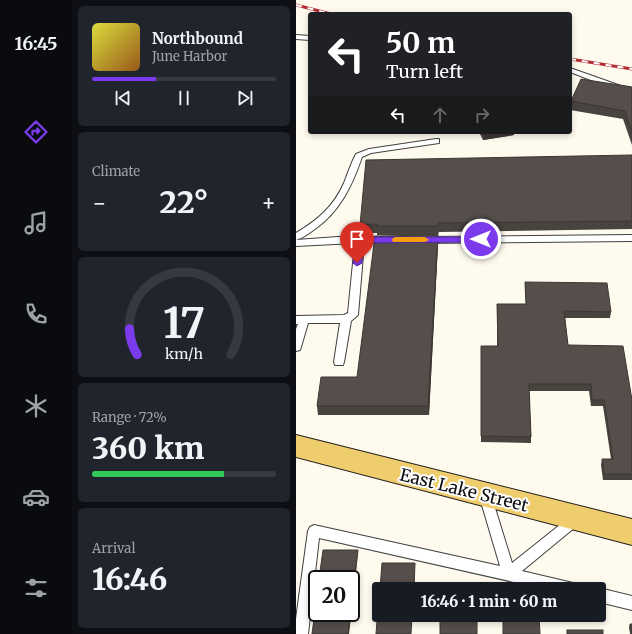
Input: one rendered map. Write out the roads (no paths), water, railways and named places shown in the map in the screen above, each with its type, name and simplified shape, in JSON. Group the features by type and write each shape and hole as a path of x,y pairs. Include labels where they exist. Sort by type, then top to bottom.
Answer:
{"main road":[{"name":"East Lake Street","path":"296,446 632,532"}],"lane":[{"path":"296,36 308,38"},
{"path":"572,71 620,88 632,90"},
{"path":"296,237 312,228 334,210 347,189 359,156 369,151 436,141"},
{"path":"414,240 632,238"},
{"path":"296,243 338,240 399,240"},
{"path":"296,347 300,319 346,319 353,315 360,240"},
{"path":"340,362 346,319"},
{"path":"485,495 509,574"},
{"path":"509,574 578,518"},
{"path":"301,634 314,532 543,582"},
{"path":"606,597 632,603"}],"railway":[{"path":"296,5 323,12"},
{"path":"572,59 632,69"}]}
